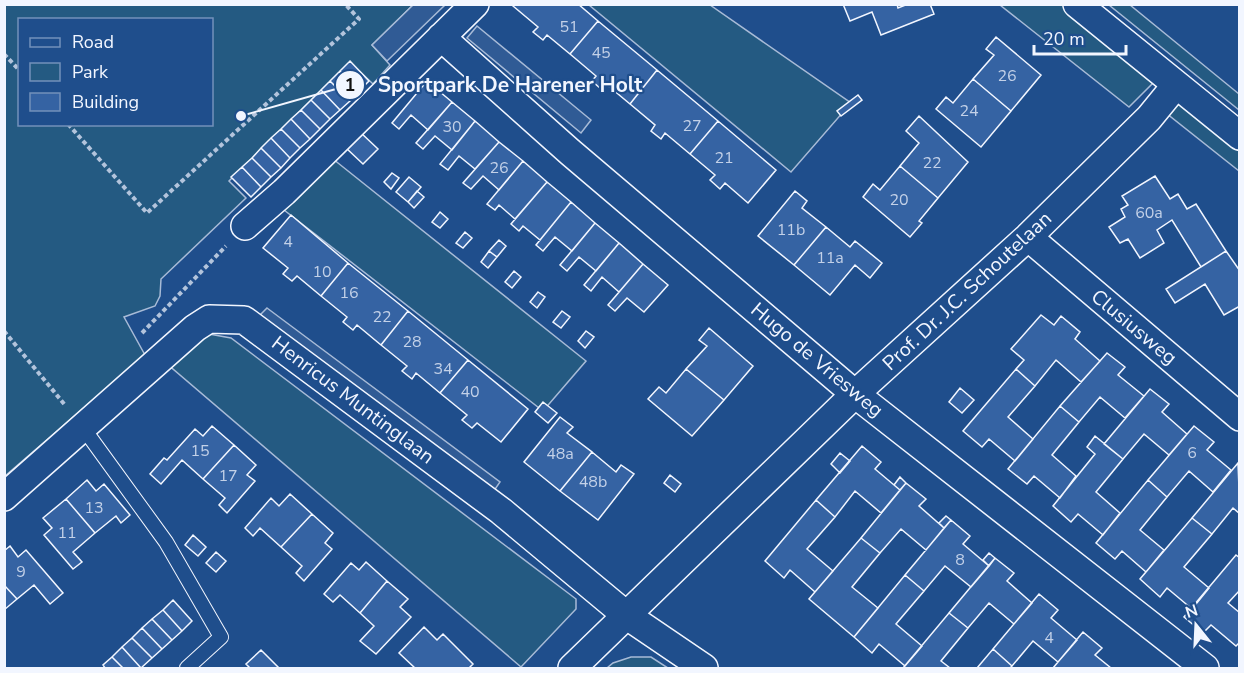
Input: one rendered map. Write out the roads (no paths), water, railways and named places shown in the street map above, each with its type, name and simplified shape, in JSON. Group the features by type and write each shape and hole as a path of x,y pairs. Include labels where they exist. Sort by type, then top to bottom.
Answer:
{"street":[{"path":"246,226 284,192 475,4"},
{"path":"1077,4 1239,136"},
{"name":"Hugo de Vriesweg","path":"441,37 570,152 855,394 1205,669"},
{"name":"Prof. Dr. J.C. Schoutelaan","path":"572,669 855,394 1028,237 1149,118 1176,85"},
{"name":"Clusiusweg","path":"1028,237 1239,417"},
{"name":"Henricus Muntinglaan","path":"4,497 84,429 195,328 209,319 244,320 501,511 626,615 704,669"}],"lane":[{"path":"84,429 166,542 221,637 187,669"}],"place":[{"name":"Sportpark De Harener Holt","path":"241,116"}]}
